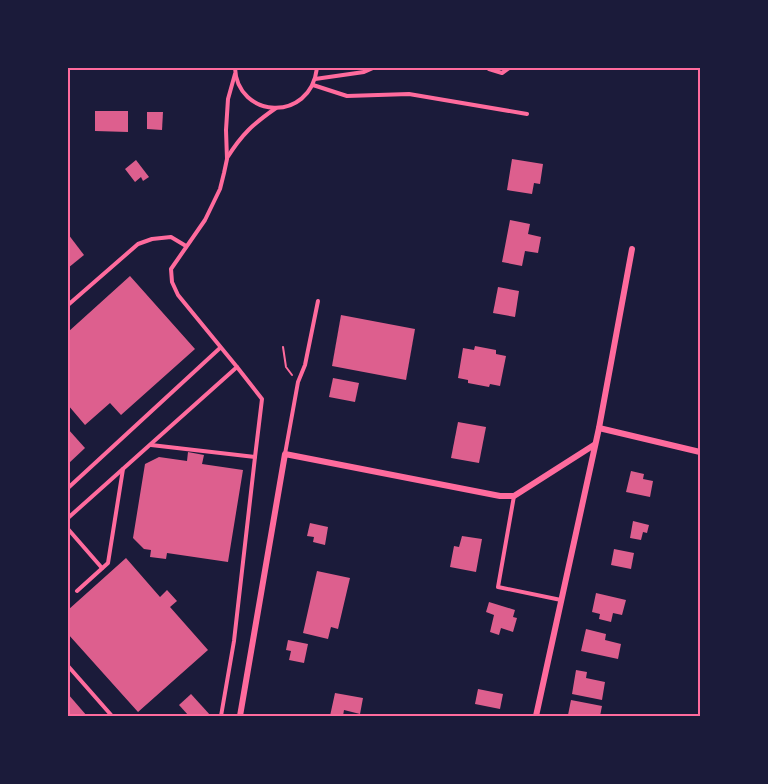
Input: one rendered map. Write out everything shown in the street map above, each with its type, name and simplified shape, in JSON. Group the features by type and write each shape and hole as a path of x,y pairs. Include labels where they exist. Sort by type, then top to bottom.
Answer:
{"street":[{"path":"536,717 598,428 632,249"},
{"path":"598,428 700,452"},
{"path":"240,717 285,454 500,496 514,495 594,445"}],"lane":[{"path":"235,68 239,85 245,94 254,102 276,108 298,102 313,85 316,68"},
{"path":"315,79 364,72 373,68"},
{"path":"488,68 502,73 509,68"},
{"path":"221,717 234,640 262,399 178,295 172,282 171,269 204,220 220,189 227,159 228,99 236,74"},
{"path":"313,85 347,96 409,94 527,114"},
{"path":"227,159 239,140 256,122 276,108"},
{"path":"68,305 138,244 152,239 171,237 186,246"},
{"path":"285,454 298,382 305,365 318,301"},
{"path":"68,488 220,348"},
{"path":"68,519 237,367"},
{"path":"150,444 255,457"},
{"path":"77,591 108,563 123,468"},
{"path":"514,495 498,587 561,600"},
{"path":"68,529 102,568"},
{"path":"68,666 112,717"}],"path":[{"path":"283,347 286,367 298,382"}],"building":[{"path":"95,111 128,111 128,132 95,131"},
{"path":"147,112 163,112 162,130 147,129"},
{"path":"512,159 543,164 540,184 534,183 532,194 507,190"},
{"path":"136,160 149,177 143,181 141,177 135,182 125,169"},
{"path":"510,220 530,224 528,234 541,237 538,253 525,251 522,266 502,262"},
{"path":"68,234 84,255 68,268"},
{"path":"130,276 195,349 121,415 110,403 85,425 68,405 68,332"},
{"path":"498,287 519,291 515,317 493,313"},
{"path":"341,315 415,329 406,380 332,366"},
{"path":"475,346 496,350 496,354 506,356 500,386 490,384 489,387 468,383 468,380 458,378 463,348 474,350"},
{"path":"333,378 359,383 355,402 329,397"},
{"path":"458,422 486,427 479,463 451,458"},
{"path":"68,429 85,448 68,464"},
{"path":"188,452 204,455 202,464 243,470 228,562 167,553 166,559 150,557 151,550 144,549 133,538 145,464 159,457 187,461"},
{"path":"631,471 644,474 643,479 653,481 650,497 626,492"},
{"path":"633,521 649,525 647,533 643,532 641,540 630,538"},
{"path":"310,523 328,527 325,545 313,542 314,537 307,536"},
{"path":"462,536 482,539 476,572 450,567 454,546 459,547"},
{"path":"614,549 634,553 631,569 611,565"},
{"path":"126,558 160,597 167,590 177,601 170,607 208,650 138,712 68,634 68,610"},
{"path":"317,571 350,578 338,629 331,627 328,639 303,633"},
{"path":"596,593 626,600 622,615 613,613 611,622 599,619 600,614 592,612"},
{"path":"489,602 515,610 513,617 517,618 513,632 501,628 499,635 490,632 494,615 486,612"},
{"path":"586,629 606,634 605,640 621,644 618,659 581,651"},
{"path":"288,640 308,644 304,663 289,660 291,651 286,650"},
{"path":"576,670 587,672 586,678 605,682 602,700 572,694"},
{"path":"478,689 503,694 500,709 475,704"},
{"path":"335,693 363,698 360,714 344,710 343,716 330,716"},
{"path":"68,694 87,716 68,716"},
{"path":"191,694 211,716 189,716 179,705"},
{"path":"571,700 602,706 600,716 568,715"}]}
